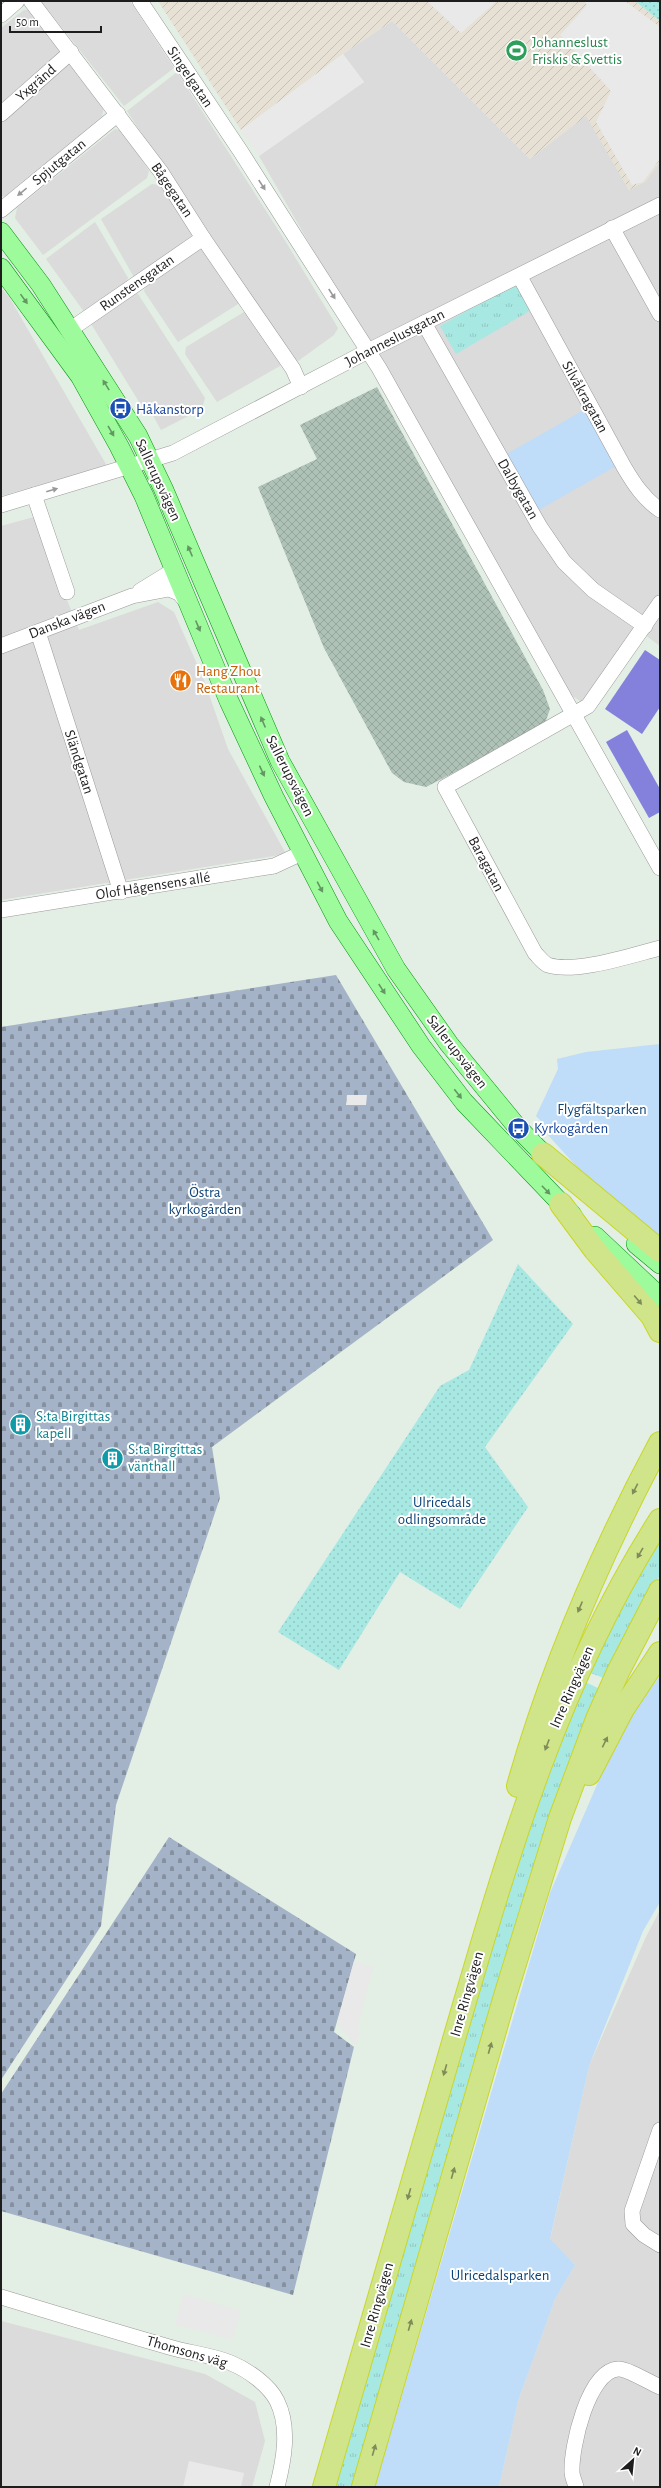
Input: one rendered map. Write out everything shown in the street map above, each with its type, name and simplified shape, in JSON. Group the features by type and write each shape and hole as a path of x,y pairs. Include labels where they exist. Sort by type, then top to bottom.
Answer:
{"highway":[{"path":"544,1154 660,1251"},
{"path":"561,1204 595,1250 652,1316 660,1331"},
{"path":"452,2047 469,1960 484,1900 543,1705 571,1629 599,1564 658,1447"},
{"name":"Inre Ringvägen","path":"324,2487 496,1896 535,1776 570,1687 610,1606 660,1520"},
{"path":"363,2487 560,1818 597,1719 618,1672 660,1591"},
{"path":"533,1906 588,1776 623,1709 660,1653"}],"main road":[{"name":"Sallerupsvägen","path":"1,232 41,285 71,329 138,436 280,761 396,969 449,1044 518,1128 598,1208 660,1264"},
{"name":"Sallerupsvägen","path":"1,268 80,376 130,467 229,701 302,853 338,921 420,1046 464,1102 561,1204 660,1297"},
{"path":"174,570 180,570 187,575 220,640 237,661"}],"street":[{"path":"1,15 17,1"},
{"name":"Bågegatan","path":"31,1 161,172 203,238 293,369 301,386"},
{"name":"Singelgatan","path":"140,1 240,152 368,351 660,868"},
{"name":"Yxgränd","path":"1,114 71,52"},
{"name":"Spjutgatan","path":"1,210 118,114"},
{"name":"Johanneslustgatan","path":"1,505 173,453 368,351 520,277 612,228 660,205"},
{"path":"612,228 660,314"},
{"name":"Runstensgatan","path":"71,329 203,238"},
{"name":"Silvåkragatan","path":"520,277 635,486 650,503 660,510"},
{"name":"Dalbygatan","path":"424,323 540,527 564,562 593,590 645,626"},
{"path":"34,496 67,592"},
{"name":"Danska vägen","path":"132,596 174,570"},
{"name":"Danska vägen","path":"1,646 132,596 169,589 178,593 189,606"},
{"path":"573,714 588,706 660,603"},
{"name":"Sländgatan","path":"38,632 121,892"},
{"name":"Baragatan","path":"573,714 445,787 534,953 546,964 562,968 579,966 660,948"},
{"name":"Olof Hågensens allé","path":"1,910 121,892 274,866 302,853"},
{"path":"660,2130 632,2210 633,2224 644,2235 660,2245"},
{"name":"Thomsons väg","path":"1,2297 170,2347 230,2363 249,2373 276,2400 285,2423 282,2468 277,2487"},
{"path":"576,2487 572,2474 574,2455 588,2396 600,2377 608,2371 619,2369 660,2387"}],"shaded area":[{"path":"41,1 130,1 174,68 124,106"},
{"path":"158,1 635,1 660,21 660,162 646,181 629,190 586,116 530,159 392,21 343,54 241,130"},
{"path":"427,1 497,1 461,33"},
{"path":"584,1 625,1 660,27 660,159 643,182 632,185 596,122 611,91 560,35 587,5"},
{"path":"24,10 31,10 60,47 61,56 1,109 1,28"},
{"path":"392,21 530,159 586,115 629,190 646,181 660,162 660,646 641,632 588,706 568,693 259,156 364,82 343,54"},
{"path":"343,54 364,82 259,156 241,130"},
{"path":"67,64 75,66 104,107 102,116 6,197 1,196 1,120"},
{"path":"177,72 284,239 338,328 334,335 298,361 290,357 127,111"},
{"path":"115,129 123,131 149,171 147,178 43,255 15,218 17,208"},
{"path":"152,184 159,185 193,229 191,239 135,279 101,219"},
{"path":"95,222 128,278 126,283 85,313 46,259"},
{"path":"201,248 240,298 238,304 178,342 144,291 146,286"},
{"path":"1,288 9,297 107,466 1,496"},
{"path":"131,291 138,294 205,398 202,409 161,430 149,408 144,410 90,322"},
{"path":"244,312 250,313 281,361 280,366 217,402 185,354 186,347"},
{"path":"377,387 543,690 550,709 544,726 426,787 404,782 392,773 324,648 258,487 317,459 300,425"},
{"path":"34,517 79,630 158,602 174,612 204,680 228,749 286,854 1,900 1,526"},
{"path":"645,650 660,660 660,707 642,734 605,709"},
{"path":"627,730 660,789 660,812 649,818 606,742"},
{"path":"347,1095 367,1095 366,1105 346,1105"},
{"path":"660,1910 660,2487 499,2487 518,2401 555,2299 575,2265 550,2240 589,2066 646,1937"},
{"path":"354,1961 373,1967 357,2029 360,2030 356,2045 337,2023"},
{"path":"184,2294 241,2311 232,2340 175,2324"},
{"path":"1,2321 205,2374 255,2402 265,2441 252,2487 1,2487"},
{"path":"189,2461 244,2473 241,2487 183,2487"}],"green space":[{"path":"635,1 660,1 660,21"},
{"path":"517,282 533,309 456,354 440,326"},
{"path":"584,410 616,466 537,511 505,455"},
{"name":"Östra kyrkogården","path":"336,975 493,1240 212,1447 220,1498 116,1805 101,1926 1,2080 1,1027"},
{"name":"Flygfältsparken","path":"660,1044 660,1242 587,1178 538,1124 541,1121 536,1116 558,1069 557,1059 586,1052"},
{"name":"Ulricedals odlingsområde","path":"518,1264 573,1324 485,1447 528,1507 460,1609 400,1572 339,1670 278,1632 440,1386 469,1370"},
{"path":"660,1538 660,1575 606,1679 588,1672 612,1624"},
{"name":"Ulricedalsparken","path":"660,1676 660,1902 643,1931 589,2066 550,2239 575,2265 555,2299 518,2401 499,2487 375,2487 550,1893 623,1725"},
{"path":"583,1681 600,1689 354,2487 334,2487 509,1881"},
{"path":"169,1837 356,1954 334,2032 354,2047 293,2295 1,2211 1,2094"}],"place":[{"name":"Johanneslust Friskis & Svettis","path":"517,51"},
{"name":"Håkanstorp","path":"121,409"},
{"name":"Hang Zhou Restaurant","path":"180,680"},
{"name":"Kyrkogården","path":"518,1128"},
{"name":"S:ta Birgittas kapell","path":"20,1425"},
{"name":"S:ta Birgittas vänthall","path":"112,1458"}]}
